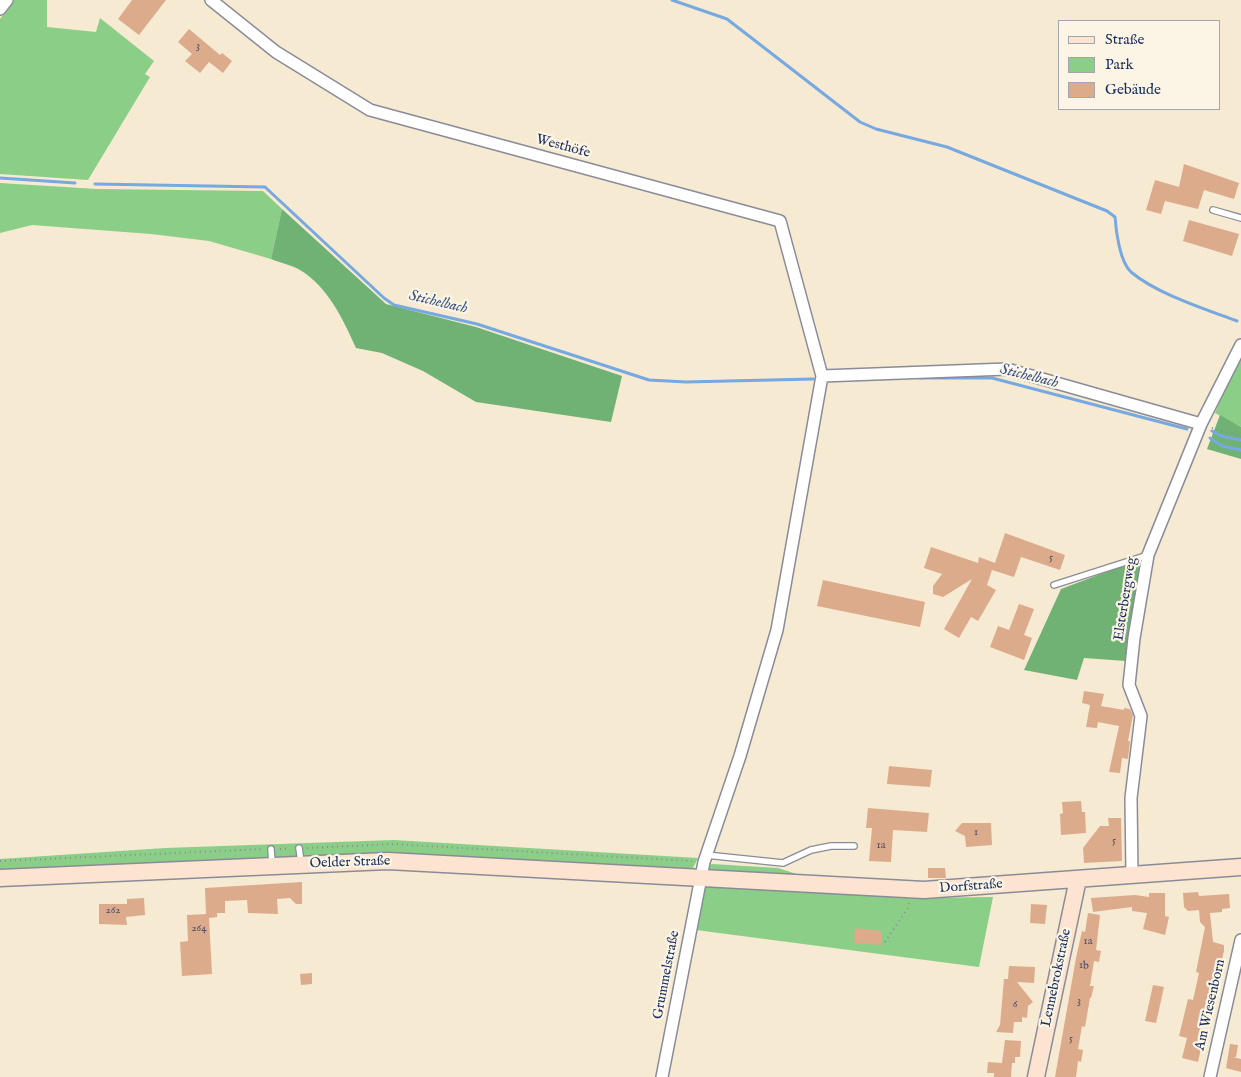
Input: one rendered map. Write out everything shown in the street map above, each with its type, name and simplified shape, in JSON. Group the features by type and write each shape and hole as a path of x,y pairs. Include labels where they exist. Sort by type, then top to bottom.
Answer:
{"street":[{"path":"0,9 7,0"},
{"name":"Westhöfe","path":"211,0 276,52 370,110 780,221 822,376"},
{"name":"Elsterbergweg","path":"1132,875 1131,798 1141,716 1130,685 1134,638 1148,555 1202,424 1241,345"},
{"path":"822,376 1007,370 1202,424"},
{"name":"Grummelstraße","path":"662,1077 700,878 740,756 777,630 822,376"},
{"name":"Oelder Straße","path":"0,878 388,861 700,878"},
{"name":"Dorfstraße","path":"700,878 910,890 1241,867"},
{"name":"Lennebrokstraße","path":"1036,1077 1078,879"},
{"name":"Am Wiesenborn","path":"1210,1077 1241,940"}],"lane":[{"path":"1213,210 1241,218"},
{"path":"1054,585 1148,555"},
{"path":"706,855 783,863 811,850 831,846 854,846"},
{"path":"300,848 302,864"},
{"path":"271,849 272,866"}],"path":[{"path":"1202,424 1241,436"},
{"path":"885,942 908,908 910,890"}],"green space":[{"path":"14,0 47,0 47,27 96,32 100,18 154,61 145,74 150,77 88,180 0,174 0,19"},
{"path":"0,183 97,189 263,191 282,209 271,259 209,241 151,234 32,225 0,233"},
{"path":"282,209 386,304 476,327 622,376 611,422 476,402 423,371 382,353 356,348 334,304 319,285 297,268 271,259"},
{"path":"1241,353 1241,427 1215,413"},
{"path":"1220,415 1241,427 1241,459 1207,449"},
{"path":"1146,557 1126,661 1084,658 1077,680 1024,670 1061,589"},
{"path":"394,840 698,858 691,872 543,863 0,874 0,859 165,848"},
{"path":"712,864 778,868 812,879 708,872 707,866"},
{"path":"704,887 913,898 993,897 979,967 696,930"}],"building":[{"path":"132,0 166,0 139,35 118,19"},
{"path":"189,29 220,55 222,53 232,61 223,73 209,62 200,73 185,61 192,54 178,42"},
{"path":"1184,164 1239,183 1234,199 1204,190 1198,209 1165,201 1161,214 1146,210 1155,180 1179,187"},
{"path":"1189,220 1239,234 1232,256 1183,241"},
{"path":"1005,533 1065,555 1060,570 1021,557 1014,577 992,570 987,585 996,590 978,621 971,617 959,638 944,629 972,579 943,597 933,594 933,586 942,574 924,568 931,547 978,563 979,557 995,563"},
{"path":"823,580 925,602 920,627 817,606"},
{"path":"1019,604 1034,609 1024,635 1032,638 1024,660 990,647 998,626 1009,630"},
{"path":"1084,691 1104,694 1101,706 1124,710 1124,708 1130,709 1133,715 1128,741 1130,741 1128,759 1122,758 1120,773 1109,772 1119,726 1098,722 1097,728 1086,727 1090,705 1082,703"},
{"path":"889,766 932,770 930,787 887,784"},
{"path":"1081,801 1082,812 1085,812 1086,833 1061,835 1060,814 1063,813 1062,802"},
{"path":"868,808 929,813 927,832 893,830 891,862 869,861 872,828 866,828"},
{"path":"1108,818 1121,818 1122,861 1084,863 1083,848 1100,826 1109,826"},
{"path":"962,823 991,823 992,845 966,847 965,836 955,831"},
{"path":"928,868 945,868 946,878 928,878"},
{"path":"302,882 302,904 296,904 290,898 277,899 278,914 248,913 247,900 225,901 225,913 217,913 217,917 209,918 212,974 182,976 180,942 188,941 187,915 206,914 205,888"},
{"path":"1198,892 1199,896 1229,894 1230,908 1222,909 1222,912 1210,913 1213,942 1224,945 1224,951 1213,995 1208,994 1197,1043 1202,1044 1198,1062 1182,1058 1187,1038 1179,1036 1188,999 1193,1000 1199,973 1196,972 1205,927 1200,922 1199,910 1188,911 1184,907 1183,893"},
{"path":"1149,893 1165,893 1165,916 1169,917 1165,935 1143,929 1147,913 1132,911 1132,907 1093,912 1091,898 1135,895 1149,897"},
{"path":"144,898 145,915 126,917 127,925 99,924 99,904 127,904 127,899"},
{"path":"1031,904 1047,905 1045,924 1030,923"},
{"path":"1088,913 1100,915 1096,950 1101,951 1099,962 1094,961 1090,986 1094,986 1085,1027 1082,1026 1078,1049 1083,1050 1081,1062 1078,1061 1076,1077 1055,1077 1076,958 1082,931 1085,932"},
{"path":"855,928 882,931 881,945 854,943"},
{"path":"1009,966 1035,967 1034,983 1017,982 1033,1002 1028,1006 1027,1018 1022,1017 1022,1022 1014,1022 1013,1033 996,1032 1000,1025 1004,979 1008,979"},
{"path":"312,973 312,984 301,985 300,974"},
{"path":"1153,985 1164,987 1156,1023 1145,1021"},
{"path":"1005,1040 1021,1041 1020,1057 1015,1057 1015,1063 1012,1063 1011,1077 994,1077 994,1073 987,1073 988,1062 1002,1063"},
{"path":"1230,1044 1238,1045 1236,1057 1233,1057 1241,1059 1241,1072 1226,1068"}],"waterway":[{"path":"672,0 727,19 860,122 876,129 947,147 1107,211 1115,217 1121,254 1131,272 1168,294 1237,321"},
{"name":"Stichelbach","path":"0,178 75,183"},
{"name":"Stichelbach","path":"95,184 265,187 384,298 394,305 477,324 649,380 686,382 813,379"},
{"name":"Stichelbach","path":"920,378 992,378 1187,429"},
{"path":"1212,431 1221,436 1241,440"},
{"name":"Stichelbach","path":"1210,438 1222,446 1241,450"}]}
